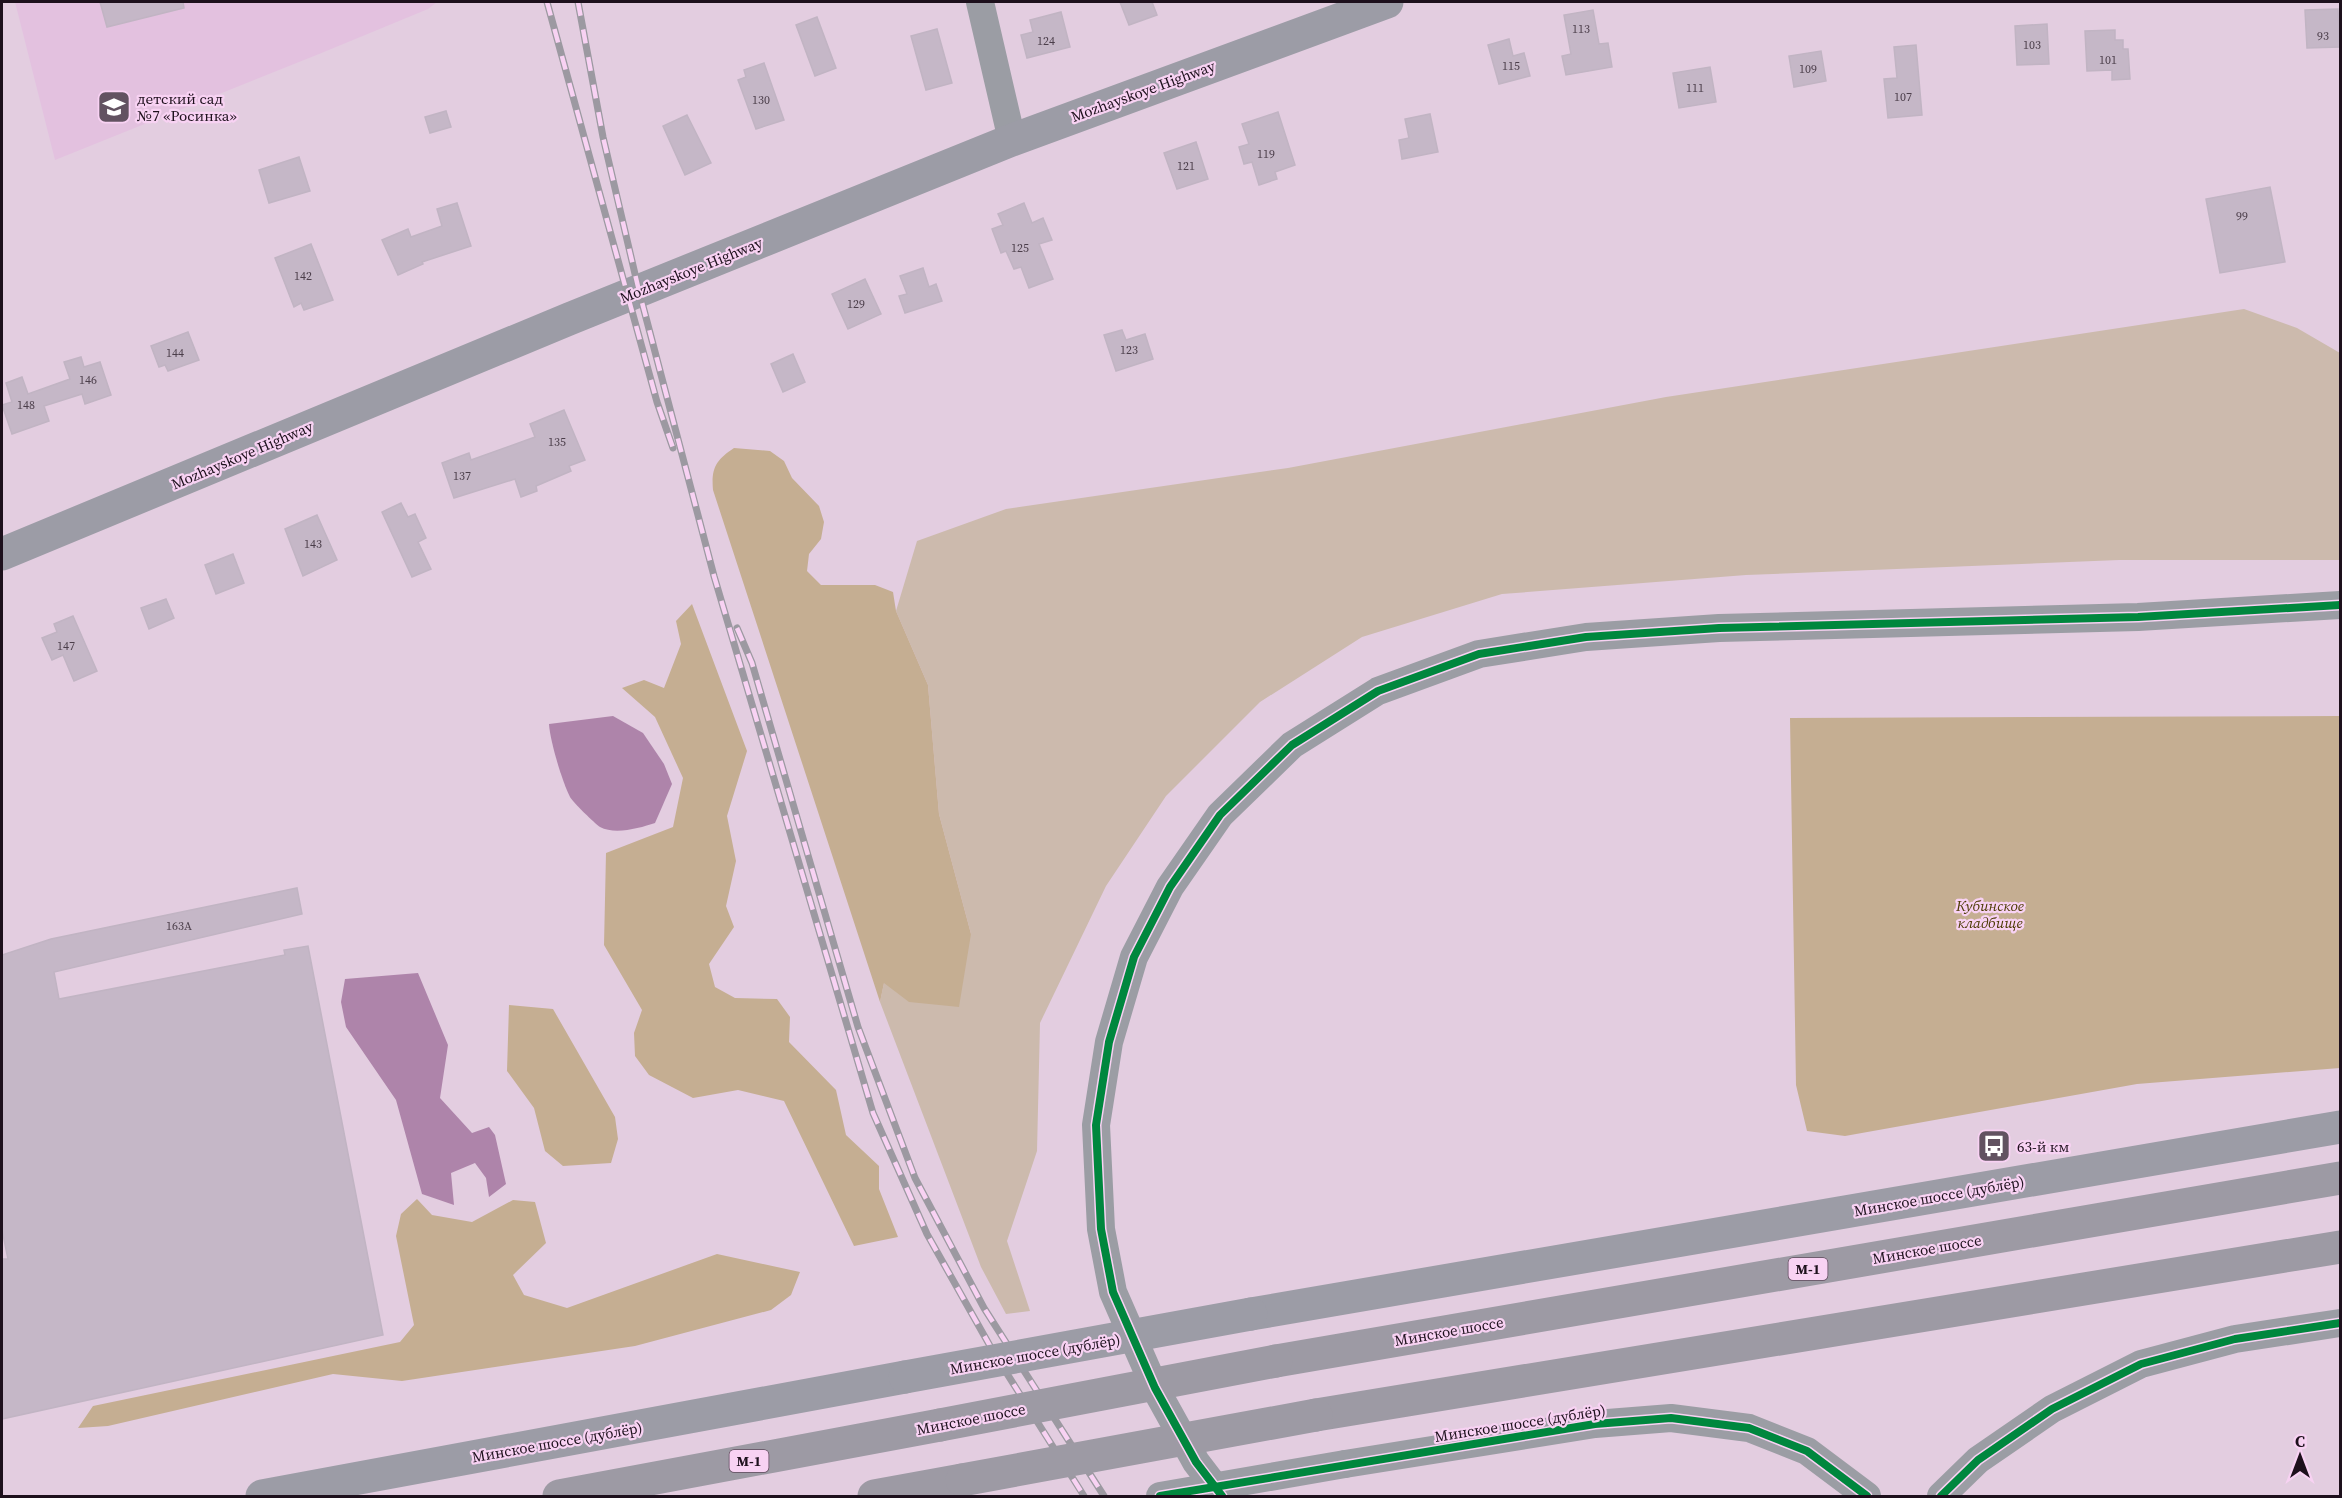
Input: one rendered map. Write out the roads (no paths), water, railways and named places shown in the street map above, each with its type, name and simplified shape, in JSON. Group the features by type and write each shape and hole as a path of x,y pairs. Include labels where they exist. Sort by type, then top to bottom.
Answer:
{"highway":[{"name":"Минское шоссе","path":"559,1497 1276,1361 2340,1178"},
{"path":"874,1497 1316,1415 2340,1248"}],"main road":[{"name":"Mozhayskoye Highway","path":"2,554 569,319 1012,140 1387,2"},
{"name":"Минское шоссе (дублёр)","path":"262,1497 1251,1314 2340,1127"}],"street":[{"path":"980,2 1012,140"},
{"path":"1222,1497 1196,1462 1155,1388 1113,1292 1101,1229 1096,1125 1108,1042 1134,957 1170,887 1220,815 1292,745 1378,692 1479,654 1586,637 1719,628 2138,617 2340,605"},
{"path":"1941,1497 1978,1460 2052,1409 2141,1364 2235,1339 2340,1323"},
{"name":"Минское шоссе (дублёр)","path":"1160,1497 1345,1464 1595,1424 1671,1418 1749,1428 1807,1452 1867,1497"}],"railway":[{"path":"547,2 657,402 673,448"},
{"path":"578,2 603,137 639,291 714,576 873,1113 927,1234 994,1353 1084,1496"},
{"path":"737,628 752,663 858,1027 915,1178 984,1308 1104,1496"}],"place":[{"name":"детский сад №7 «Росинка»","path":"114,107"},
{"name":"63-й км","path":"1994,1146"}],"park label":[{"name":"Кубинское кладбище","path":"1990,914"}]}
